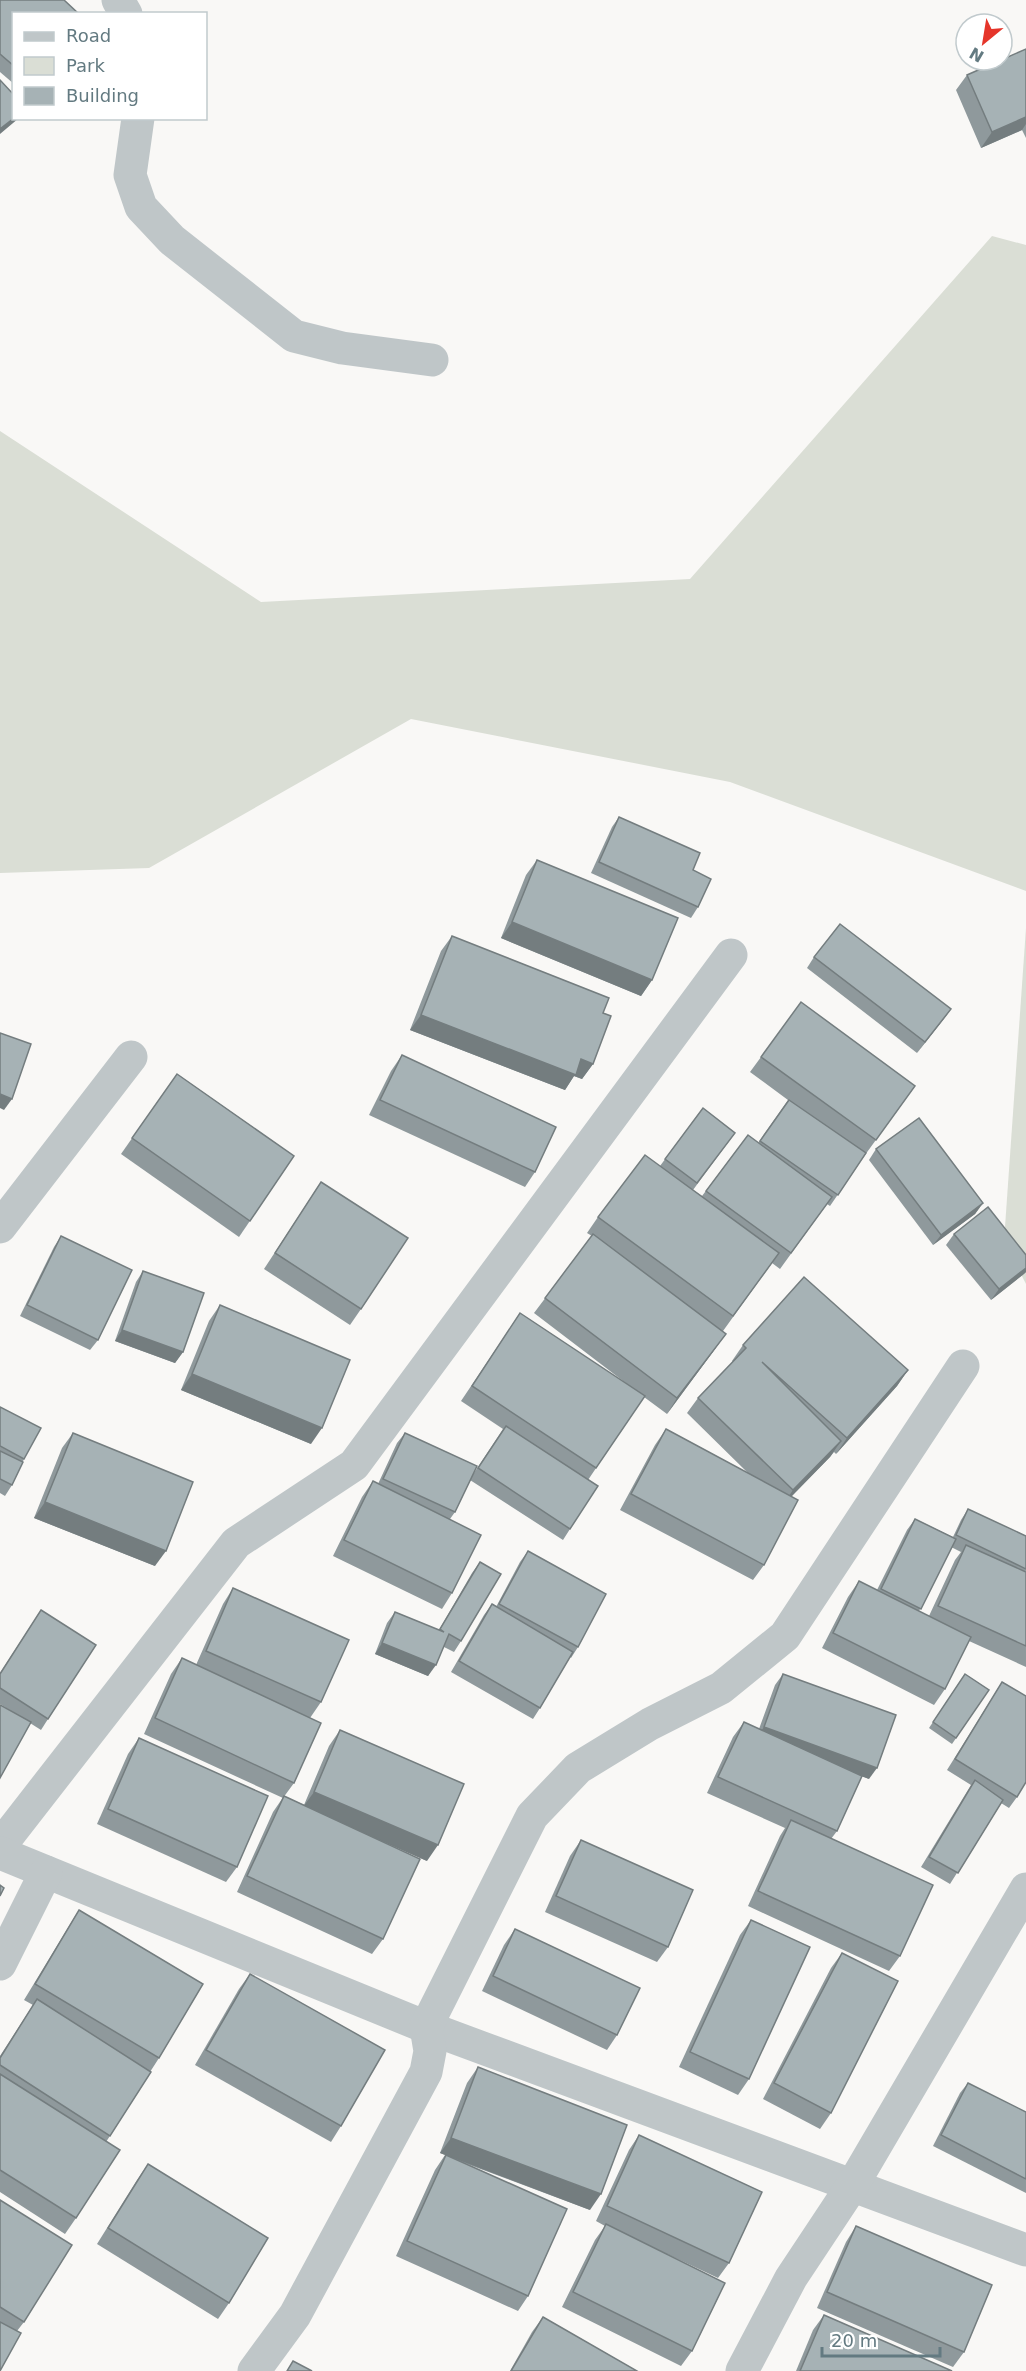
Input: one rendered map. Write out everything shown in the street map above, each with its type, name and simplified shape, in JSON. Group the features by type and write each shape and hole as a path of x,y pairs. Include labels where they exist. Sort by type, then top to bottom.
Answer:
{"street":[{"path":"138,120 129,175 141,207 172,240 294,336 342,348 432,360"},
{"path":"0,1846 236,1544 354,1465 731,955"},
{"path":"0,1227 131,1057"},
{"path":"254,2371 295,2315 426,2072 430,2051 426,2027 532,1816 578,1768 650,1724 721,1688 785,1636 963,1366"},
{"path":"0,1853 426,2027 1026,2250"},
{"path":"0,1964 46,1872"},
{"path":"742,2371 791,2278 852,2186 1026,1889"}],"green space":[{"path":"992,236 1026,245 1026,891 730,782 411,719 149,868 0,873 0,431 261,602 690,579"},
{"path":"1026,928 1026,1284 1004,1241"}],"building":[{"path":"0,0 64,0 77,12 12,12 12,64 0,54"},
{"path":"1026,49 1026,117 992,132 967,75 974,72 1014,72 1014,54"},
{"path":"0,80 12,93 12,120 0,129"},
{"path":"619,817 700,853 693,870 711,879 698,907 599,862"},
{"path":"537,860 678,918 652,980 512,922"},
{"path":"840,924 951,1009 925,1042 814,957"},
{"path":"452,936 609,998 603,1013 611,1016 593,1064 581,1059 576,1075 421,1015"},
{"path":"801,1002 915,1086 876,1140 761,1057"},
{"path":"0,1033 31,1044 12,1099 0,1094"},
{"path":"402,1055 556,1127 535,1172 380,1100"},
{"path":"177,1074 294,1156 250,1221 132,1138"},
{"path":"789,1100 866,1153 838,1195 760,1141"},
{"path":"703,1108 735,1133 697,1183 665,1159"},
{"path":"919,1118 983,1203 941,1235 876,1149"},
{"path":"748,1135 832,1197 791,1253 706,1191"},
{"path":"645,1155 779,1253 733,1316 598,1217"},
{"path":"321,1182 408,1238 361,1309 275,1253"},
{"path":"988,1207 1026,1255 1026,1268 999,1289 954,1234"},
{"path":"593,1234 726,1334 677,1398 545,1298"},
{"path":"61,1236 132,1270 98,1340 27,1305"},
{"path":"143,1271 204,1293 183,1352 122,1330"},
{"path":"804,1277 908,1370 847,1438 762,1362 841,1441 793,1490 698,1398 746,1348 743,1345"},
{"path":"220,1305 350,1360 322,1428 192,1374"},
{"path":"520,1313 645,1396 596,1468 472,1386"},
{"path":"0,1407 41,1428 24,1459 0,1446"},
{"path":"506,1426 598,1486 570,1529 478,1468"},
{"path":"666,1429 798,1500 764,1565 631,1494"},
{"path":"73,1433 193,1482 166,1551 45,1502"},
{"path":"405,1433 477,1466 455,1512 383,1479"},
{"path":"0,1451 23,1462 12,1485 0,1479"},
{"path":"373,1481 481,1535 452,1593 344,1540"},
{"path":"968,1509 1026,1536 1026,1569 956,1535"},
{"path":"915,1519 956,1539 921,1609 881,1589"},
{"path":"966,1545 1026,1572 1026,1646 938,1606"},
{"path":"528,1551 606,1594 578,1647 499,1604"},
{"path":"480,1562 501,1574 461,1641 449,1634 436,1665 382,1643 395,1612 444,1632 440,1629"},
{"path":"859,1581 971,1637 945,1689 833,1633"},
{"path":"233,1588 349,1640 321,1702 206,1651"},
{"path":"492,1604 573,1652 540,1708 459,1661"},
{"path":"41,1610 96,1645 48,1719 0,1688 0,1674"},
{"path":"182,1658 321,1723 294,1783 155,1718"},
{"path":"783,1674 896,1715 877,1768 764,1727"},
{"path":"965,1674 989,1690 956,1738 933,1722"},
{"path":"1002,1682 1026,1696 1026,1782 1017,1797 955,1759"},
{"path":"0,1705 31,1722 0,1778"},
{"path":"744,1722 862,1776 837,1831 718,1777"},
{"path":"340,1730 464,1784 438,1845 314,1792"},
{"path":"139,1738 268,1796 237,1867 108,1809"},
{"path":"975,1780 1003,1800 958,1873 929,1857"},
{"path":"284,1796 420,1859 383,1939 247,1876"},
{"path":"791,1820 933,1885 900,1956 758,1891"},
{"path":"581,1840 693,1890 668,1947 556,1896"},
{"path":"79,1910 203,1984 159,2058 35,1984"},
{"path":"751,1920 810,1947 749,2079 690,2052"},
{"path":"515,1929 640,1988 617,2035 493,1976"},
{"path":"842,1953 898,1981 831,2113 774,2083"},
{"path":"250,1974 385,2050 341,2126 206,2050"},
{"path":"37,1999 151,2072 110,2136 0,2065 0,2058"},
{"path":"478,2067 627,2125 601,2194 451,2138"},
{"path":"0,2074 120,2150 76,2218 0,2170"},
{"path":"968,2083 1026,2112 1026,2179 941,2135"},
{"path":"639,2135 762,2192 729,2263 607,2206"},
{"path":"446,2155 567,2209 528,2296 407,2241"},
{"path":"148,2164 268,2238 229,2303 108,2228"},
{"path":"0,2200 72,2245 24,2322 0,2307"},
{"path":"606,2224 725,2283 692,2351 573,2292"},
{"path":"856,2226 992,2285 964,2352 827,2292"},
{"path":"824,2315 952,2371 800,2371"},
{"path":"543,2317 637,2371 511,2371"},
{"path":"0,2322 21,2333 0,2371"},
{"path":"293,2361 312,2371 287,2371"}]}
